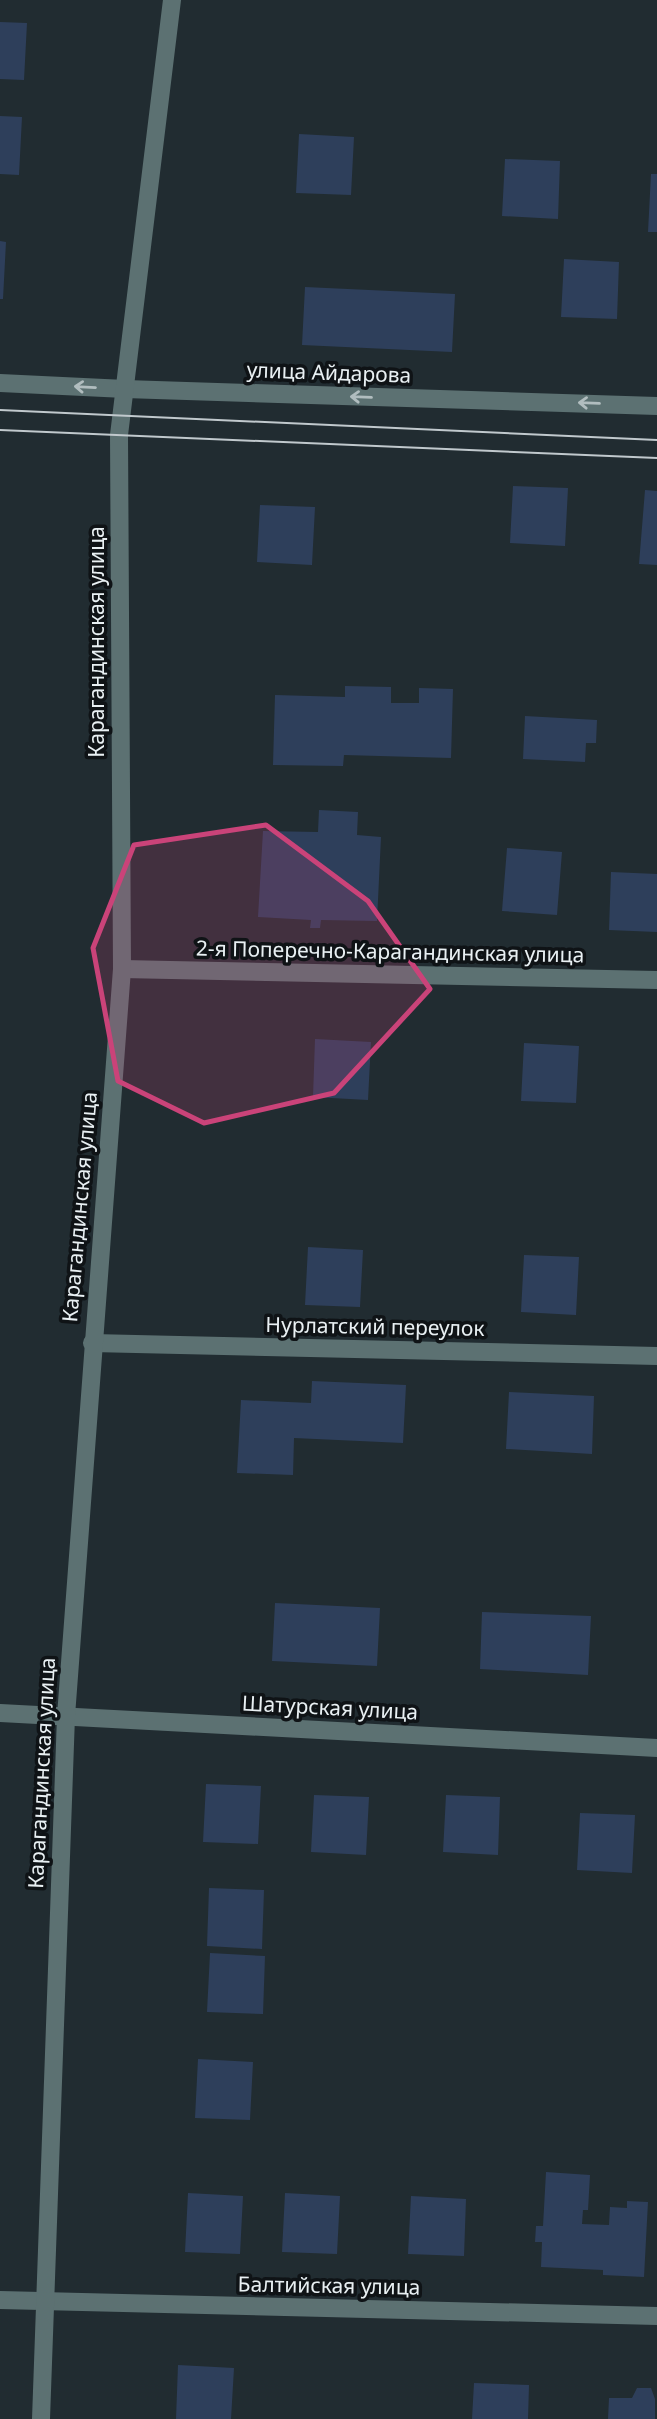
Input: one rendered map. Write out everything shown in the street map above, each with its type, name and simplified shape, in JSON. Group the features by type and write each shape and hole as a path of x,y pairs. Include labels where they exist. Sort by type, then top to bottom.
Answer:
{"street":[{"name":"Карагандинская улица","path":"41,2419 66,1716 122,969 119,435 172,0"},
{"name":"улица Айдарова","path":"0,383 125,390 657,405"},
{"name":"2-я Поперечно-Карагандинская улица","path":"122,969 657,980"},
{"name":"Нурлатский переулок","path":"92,1343 657,1356"},
{"name":"Шатурская улица","path":"0,1713 657,1748"},
{"name":"Балтийская улица","path":"0,2300 657,2316"}],"highlighted area":[{"path":"266,825 368,901 430,989 334,1093 204,1123 118,1081 93,948 134,845"}],"building":[{"path":"0,22 27,23 24,80 0,79"},
{"path":"0,116 22,117 19,175 0,174"},
{"path":"299,134 354,137 351,195 296,193"},
{"path":"505,159 560,161 558,219 502,216"},
{"path":"651,174 657,174 657,232 648,232"},
{"path":"0,241 6,242 3,299 0,299"},
{"path":"564,259 619,262 617,319 561,317"},
{"path":"305,287 455,294 452,352 302,345"},
{"path":"513,486 568,488 565,546 510,543"},
{"path":"645,490 657,491 657,565 639,564"},
{"path":"260,505 315,507 312,565 257,562"},
{"path":"345,686 391,687 391,703 419,703 419,688 453,689 451,758 344,755 343,766 273,765 275,695 345,697"},
{"path":"525,716 597,720 596,743 586,743 585,762 523,759"},
{"path":"319,810 358,812 357,835 381,837 377,921 321,920 320,928 310,928 311,920 258,917 263,831 318,832"},
{"path":"507,848 562,852 557,915 502,911"},
{"path":"611,872 657,874 657,932 609,930"},
{"path":"315,1039 371,1042 368,1100 313,1097"},
{"path":"524,1043 579,1046 576,1103 521,1101"},
{"path":"308,1247 363,1250 360,1307 305,1305"},
{"path":"524,1255 579,1257 576,1315 521,1312"},
{"path":"312,1381 406,1385 403,1443 294,1438 293,1475 237,1473 241,1400 311,1403"},
{"path":"509,1392 594,1396 592,1454 506,1449"},
{"path":"275,1603 380,1608 377,1666 272,1661"},
{"path":"482,1612 591,1616 588,1675 480,1669"},
{"path":"206,1784 261,1786 258,1844 203,1842"},
{"path":"314,1795 369,1797 366,1855 311,1852"},
{"path":"446,1795 500,1797 498,1855 443,1852"},
{"path":"580,1813 635,1815 632,1873 577,1870"},
{"path":"209,1888 264,1890 262,1949 207,1946"},
{"path":"210,1953 265,1956 263,2014 207,2012"},
{"path":"198,2059 253,2062 250,2120 195,2118"},
{"path":"546,2172 590,2175 588,2210 583,2210 582,2224 609,2225 610,2207 627,2208 627,2201 648,2202 644,2277 603,2275 603,2270 541,2267 542,2242 535,2242 536,2226 543,2226"},
{"path":"188,2193 243,2196 240,2254 185,2252"},
{"path":"285,2193 340,2196 337,2254 282,2252"},
{"path":"411,2196 466,2199 464,2256 408,2254"},
{"path":"178,2365 234,2368 231,2419 176,2419"},
{"path":"474,2383 529,2385 528,2419 472,2419"},
{"path":"637,2388 651,2388 655,2399 655,2419 608,2419 609,2398 632,2398"}],"tram line":[{"path":"0,410 657,440"},
{"path":"0,430 657,458"}]}
